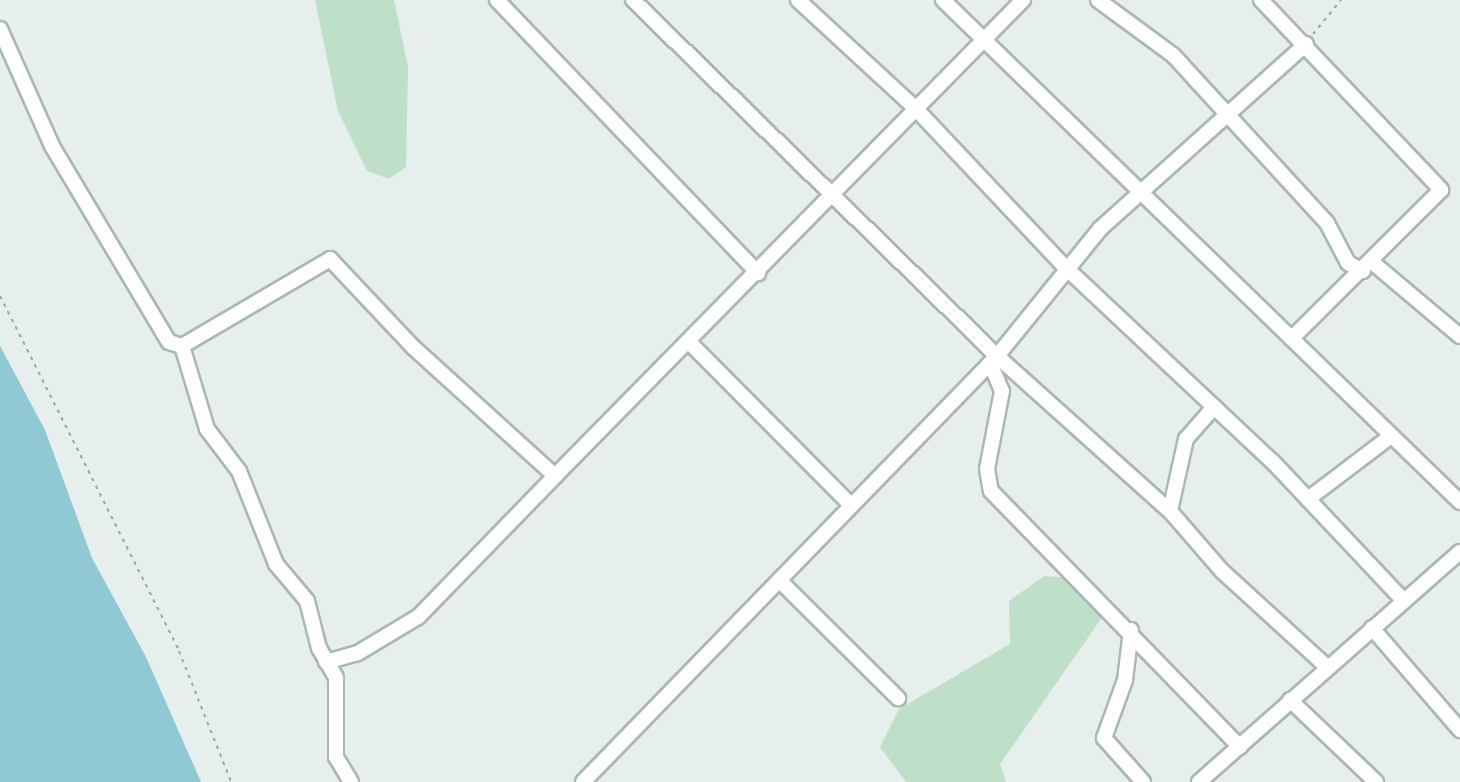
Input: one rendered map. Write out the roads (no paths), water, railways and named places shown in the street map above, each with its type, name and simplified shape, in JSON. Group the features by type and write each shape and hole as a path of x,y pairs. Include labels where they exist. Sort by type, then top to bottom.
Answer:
{"street":[{"path":"497,0 758,273"},
{"path":"633,0 994,359 1170,511 1222,570 1326,666"},
{"path":"799,0 916,109 1065,267 1308,499 1403,600"},
{"path":"943,0 985,37 1460,502"},
{"path":"326,662 358,653 418,617 555,476 690,343 1023,0"},
{"path":"1098,0 1173,55 1327,223 1348,263 1368,267 1460,336"},
{"path":"1261,0 1441,184 1439,197 1291,339"},
{"path":"0,29 52,146 107,244 169,342 182,346 330,260 424,357 555,476"},
{"path":"583,782 779,580 849,503 994,359 1065,267 1141,189 1306,44"},
{"path":"690,343 849,503"},
{"path":"182,346 200,412 239,471 276,564 307,601 326,662 337,686 335,757 351,782"},
{"path":"994,359 1002,391 987,469 992,491 1131,630 1240,747"},
{"path":"1170,511 1186,439 1214,407"},
{"path":"1308,499 1391,436"},
{"path":"1209,779 1326,666 1403,600 1458,559"},
{"path":"779,580 898,698"},
{"path":"1373,628 1460,730"},
{"path":"1131,630 1125,680 1104,738 1143,782"},
{"path":"1290,700 1376,782"}],"water":[{"path":"0,346 45,430 92,558 146,657 201,782 0,782"}]}
